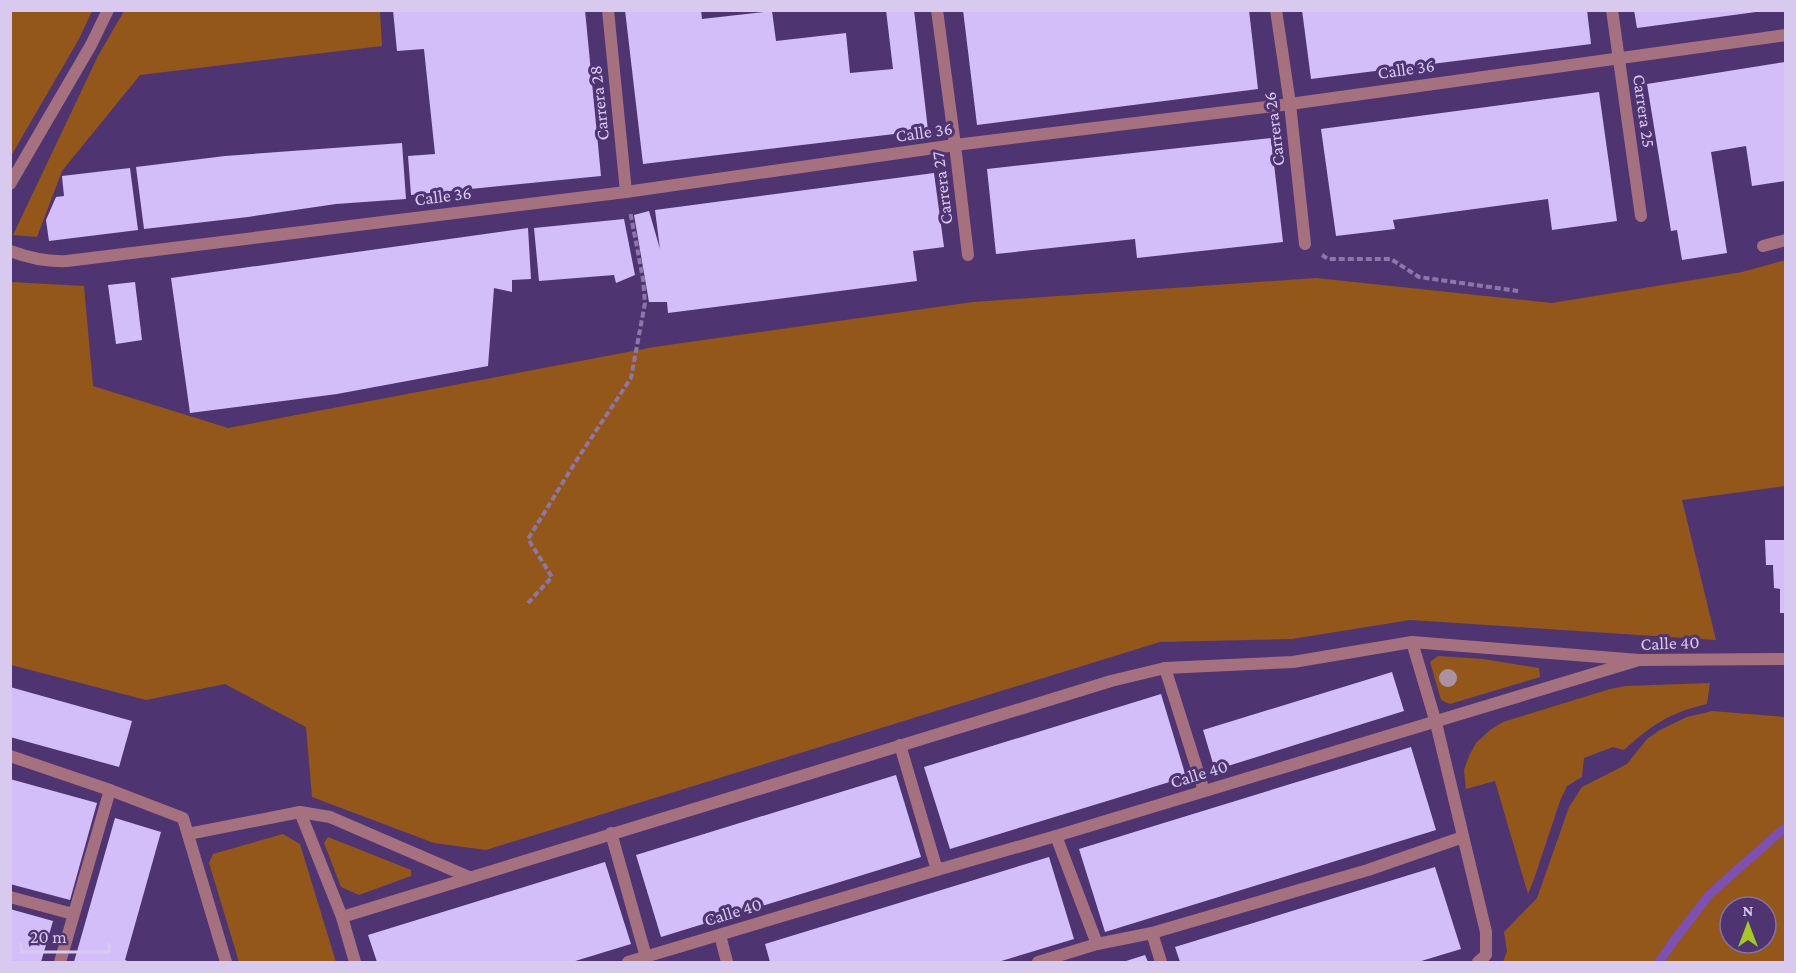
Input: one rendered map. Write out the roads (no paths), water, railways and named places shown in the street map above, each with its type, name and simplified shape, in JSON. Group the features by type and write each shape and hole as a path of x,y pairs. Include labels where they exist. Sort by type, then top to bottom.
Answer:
{"street":[{"path":"10,184 91,45 108,10"},
{"name":"Carrera 28","path":"608,10 626,192"},
{"name":"Carrera 27","path":"937,10 968,255"},
{"name":"Carrera 26","path":"1276,10 1290,104 1305,244"},
{"name":"Carrera 25","path":"1612,10 1641,216"},
{"name":"Calle 36","path":"10,251 42,260 67,261 626,192 955,146 1290,104 1785,35"},
{"path":"1763,246 1785,240"},
{"path":"342,917 1111,681 1165,668 1293,662 1412,642 1639,660"},
{"path":"1412,642 1436,723 1486,932 1486,955 1478,963"},
{"name":"Calle 40","path":"628,963 1436,723 1639,660 1785,659"},
{"path":"1165,668 1204,791"},
{"path":"900,745 937,870"},
{"path":"10,756 183,818 226,963"},
{"path":"60,963 110,790"},
{"path":"188,834 300,812 330,818 469,877"},
{"path":"300,812 342,917 356,963"},
{"path":"611,833 646,957"},
{"path":"1056,836 1097,944"},
{"path":"1038,963 1097,944 1152,933 1368,870 1463,837"},
{"path":"10,897 73,914"},
{"path":"1152,933 1161,963"},
{"path":"720,935 727,963"}],"waterway":[{"path":"1659,962 1709,895 1786,828"}]}
